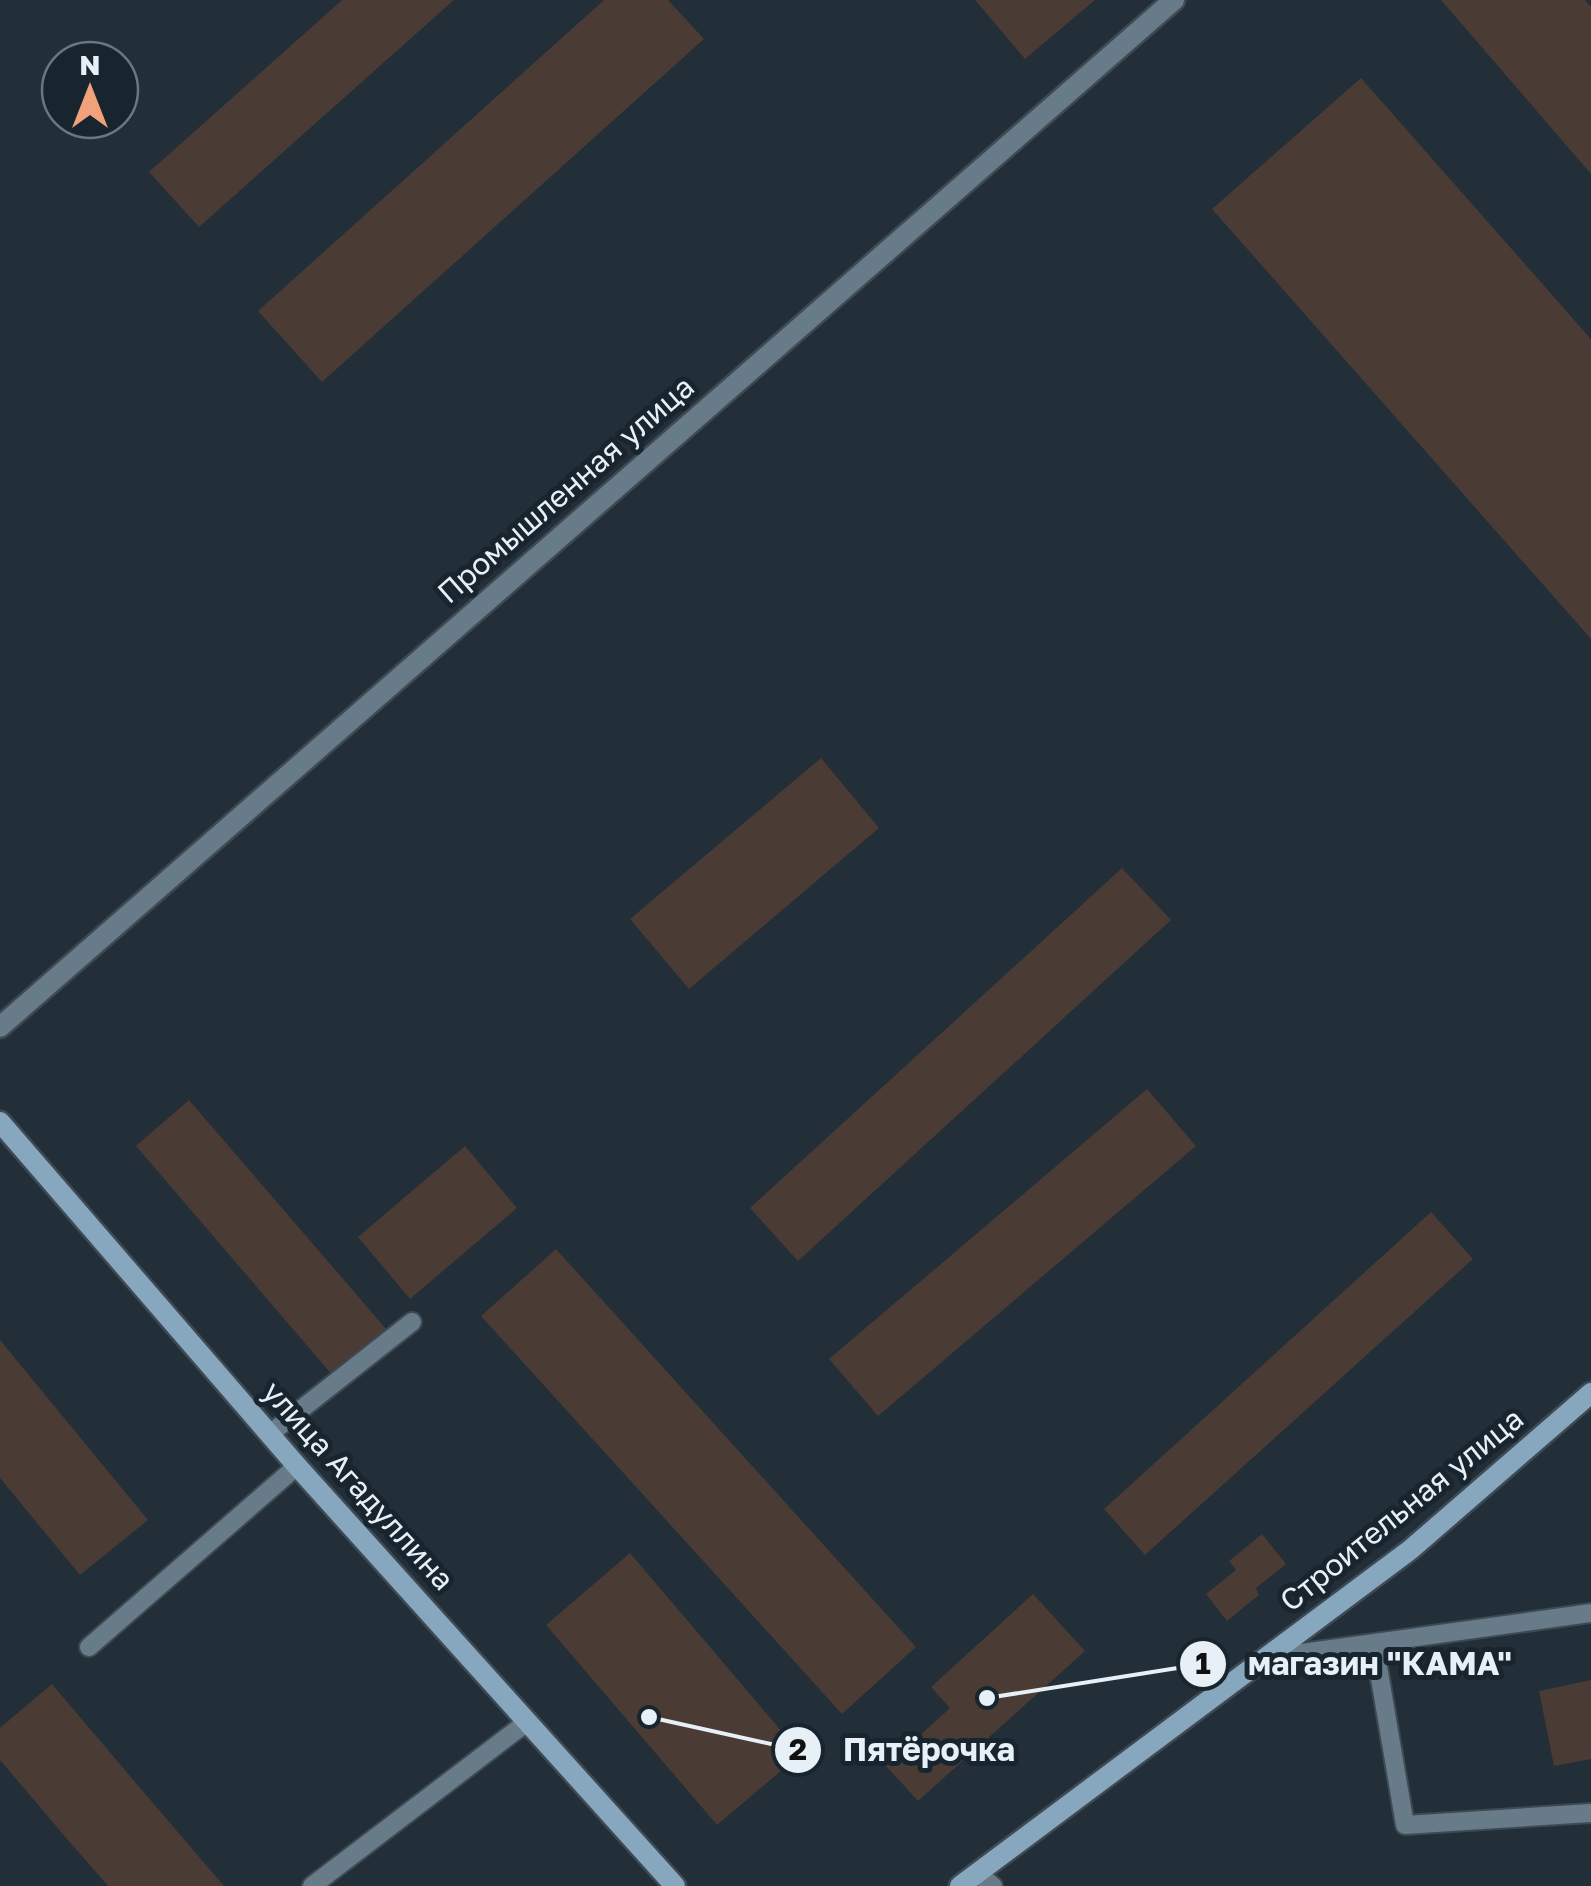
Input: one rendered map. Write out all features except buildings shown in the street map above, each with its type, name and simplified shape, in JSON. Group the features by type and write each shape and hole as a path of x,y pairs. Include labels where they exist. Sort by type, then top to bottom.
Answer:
{"main road":[{"name":"улица Агадуллина","path":"0,1122 297,1466 675,1886"},
{"name":"Строительная улица","path":"960,1886 986,1880 1266,1658 1410,1550 1591,1393"}],"street":[{"name":"Промышленная улица","path":"0,1027 1174,0"}],"lane":[{"path":"271,1434 412,1322"},
{"path":"88,1646 297,1466"},
{"path":"1266,1658 1591,1613"},
{"path":"1374,1643 1405,1825 1591,1813"},
{"path":"312,1886 527,1722"}],"place":[{"name":"магазин \"КАМА\"","path":"987,1698"},
{"name":"Пятёрочка","path":"649,1717"}]}
